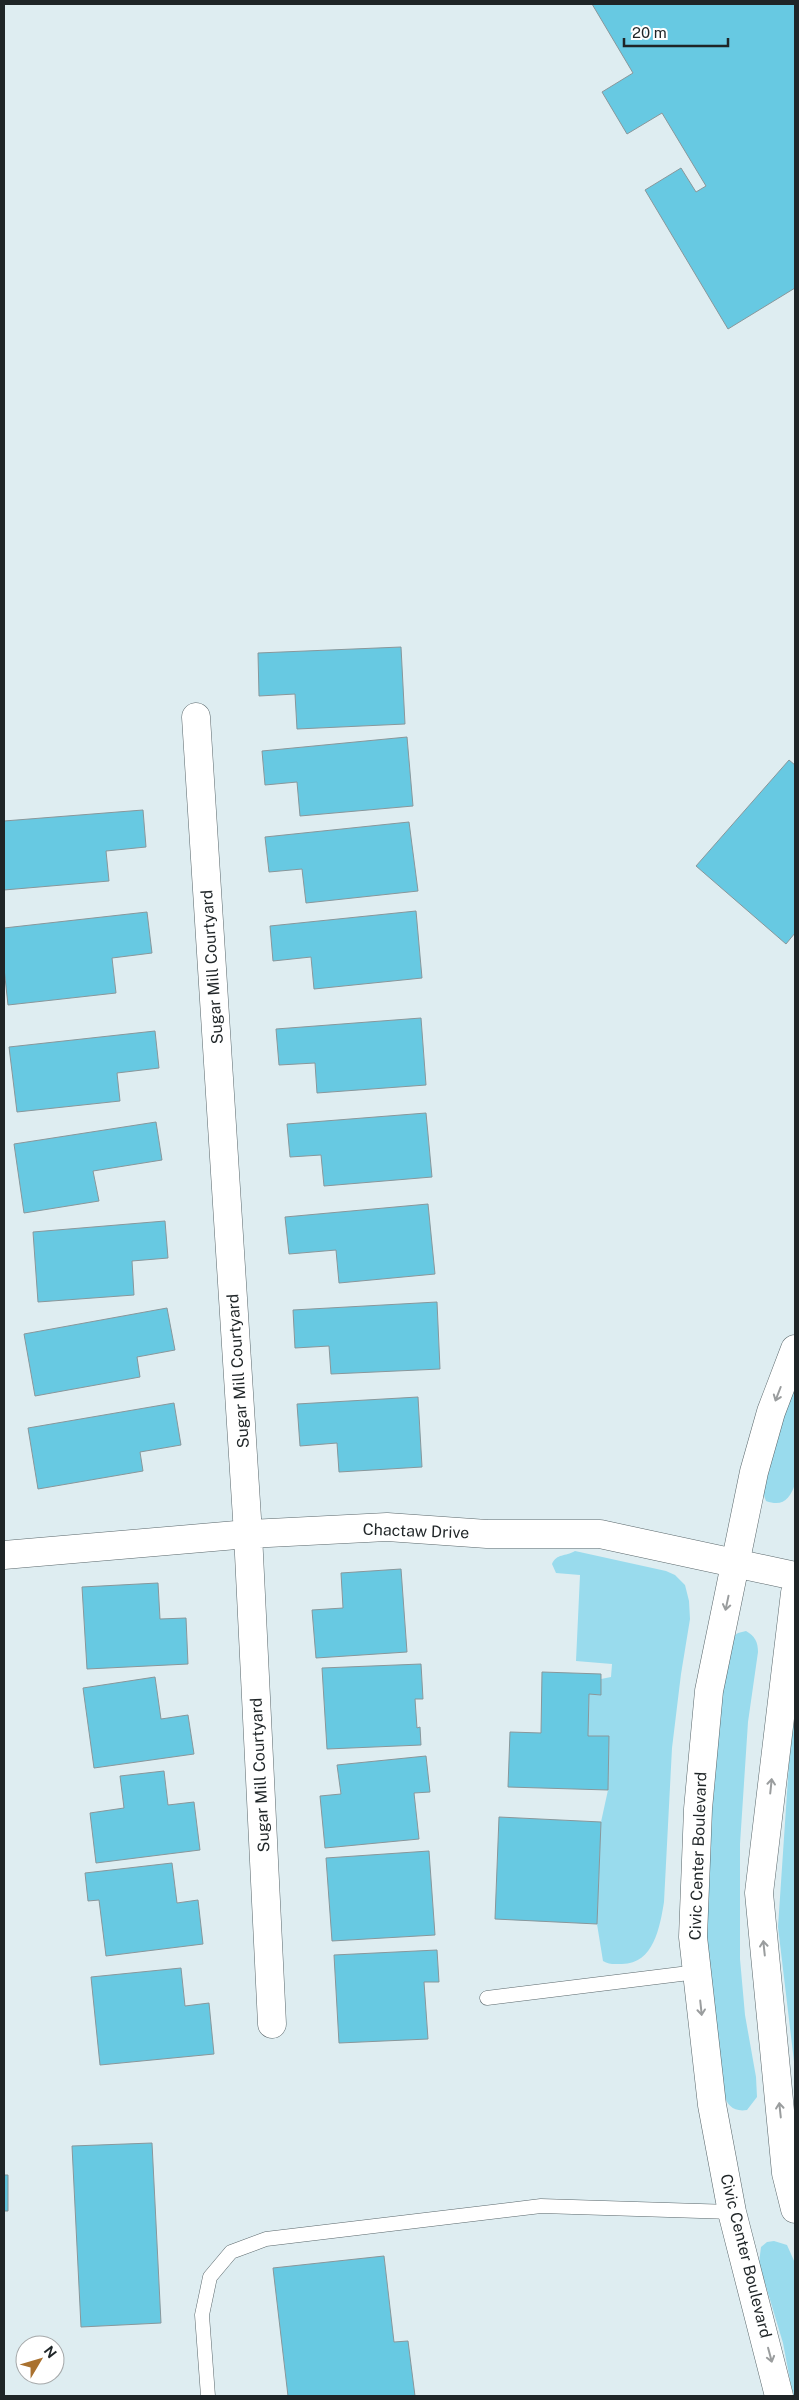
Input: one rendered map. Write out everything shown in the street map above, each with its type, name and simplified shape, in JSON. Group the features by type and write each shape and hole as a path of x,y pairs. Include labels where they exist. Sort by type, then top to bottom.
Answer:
{"street":[{"name":"Sugar Mill Courtyard","path":"196,717 248,1534 272,2024"},
{"name":"Civic Center Boulevard","path":"779,2396 732,2212 712,2105 693,1937 698,1809 709,1691 754,1472 771,1412 795,1349"},
{"name":"Chactaw Drive","path":"4,1555 248,1534 387,1527 487,1534 600,1534 795,1576"},
{"path":"795,1593 759,1893 790,2148 786,2173 795,2209"}],"lane":[{"path":"487,1998 697,1972"},
{"path":"208,2396 202,2315 210,2277 231,2252 266,2239 541,2206 732,2212"}],"shaded area":[{"path":"795,1377 795,1484 788,1498 781,1502 772,1503 766,1501 762,1490"},
{"path":"575,1551 666,1571 675,1575 685,1585 689,1601 690,1619 672,1748 664,1902 654,1942 648,1951 642,1958 622,1964 610,1964 603,1961 597,1924 601,1822 608,1790 609,1737 588,1736 589,1694 601,1695 601,1679 611,1677 612,1664 576,1661 580,1575 556,1573 552,1564 556,1558"},
{"path":"746,1631 755,1640 758,1652 748,1722 740,1844 740,1959 745,2015 756,2077 757,2097 747,2110 738,2110 729,2105 724,2094 705,1943 709,1831 718,1699 731,1638 738,1633"},
{"path":"795,1674 795,2070 778,1927"},
{"path":"774,2241 787,2245 795,2263 795,2396 793,2396 783,2343 759,2263 761,2247 767,2242"}],"building":[{"path":"592,4 795,4 795,288 728,329 645,190 681,168 696,192 706,186 662,113 627,134 602,92 633,73"},
{"path":"401,647 405,724 297,729 295,694 259,696 258,653"},
{"path":"407,737 413,806 300,816 297,782 265,785 262,751"},
{"path":"789,760 795,765 795,933 786,944 696,866"},
{"path":"143,810 146,847 106,851 109,881 4,890 4,821"},
{"path":"409,822 418,891 306,903 302,869 269,872 265,837"},
{"path":"416,911 422,978 314,989 311,957 273,961 270,926"},
{"path":"147,912 152,953 112,958 116,993 8,1005 4,968 4,928"},
{"path":"421,1018 426,1085 317,1093 315,1063 279,1065 276,1029"},
{"path":"155,1031 159,1068 117,1073 120,1101 17,1112 9,1047"},
{"path":"426,1113 432,1177 324,1186 321,1155 290,1157 287,1124"},
{"path":"156,1122 162,1160 93,1171 99,1201 24,1213 14,1144"},
{"path":"428,1204 435,1274 339,1283 336,1250 289,1254 285,1217"},
{"path":"165,1221 168,1258 132,1261 134,1295 38,1302 33,1232"},
{"path":"437,1302 440,1369 331,1374 329,1346 295,1348 293,1310"},
{"path":"167,1308 175,1350 137,1357 140,1377 35,1396 24,1334"},
{"path":"418,1397 422,1467 339,1472 337,1443 300,1446 297,1404"},
{"path":"174,1403 181,1445 140,1452 143,1471 38,1489 28,1428"},
{"path":"401,1569 407,1652 316,1658 312,1610 343,1608 341,1573"},
{"path":"158,1583 160,1619 186,1618 188,1664 87,1669 82,1587"},
{"path":"421,1664 423,1699 415,1699 417,1728 420,1727 421,1745 327,1749 322,1668"},
{"path":"542,1672 601,1674 601,1695 589,1694 588,1736 609,1736 608,1790 508,1787 510,1732 541,1733"},
{"path":"155,1677 161,1719 188,1715 194,1754 94,1768 83,1688"},
{"path":"426,1756 430,1792 414,1793 419,1839 325,1848 320,1796 341,1794 337,1765"},
{"path":"164,1771 168,1805 194,1802 200,1850 96,1863 90,1813 124,1808 120,1776"},
{"path":"499,1817 601,1822 597,1924 495,1919"},
{"path":"429,1851 435,1935 332,1941 326,1858"},
{"path":"172,1863 177,1903 198,1900 203,1944 106,1956 99,1900 88,1901 85,1873"},
{"path":"437,1950 439,1982 424,1982 428,2039 339,2043 334,1955"},
{"path":"181,1968 185,2006 209,2003 214,2054 100,2065 91,1977"},
{"path":"152,2143 161,2323 81,2327 72,2146"},
{"path":"4,2175 8,2175 8,2211 4,2211"},
{"path":"384,2256 394,2342 408,2341 415,2396 288,2396 273,2268"}]}
